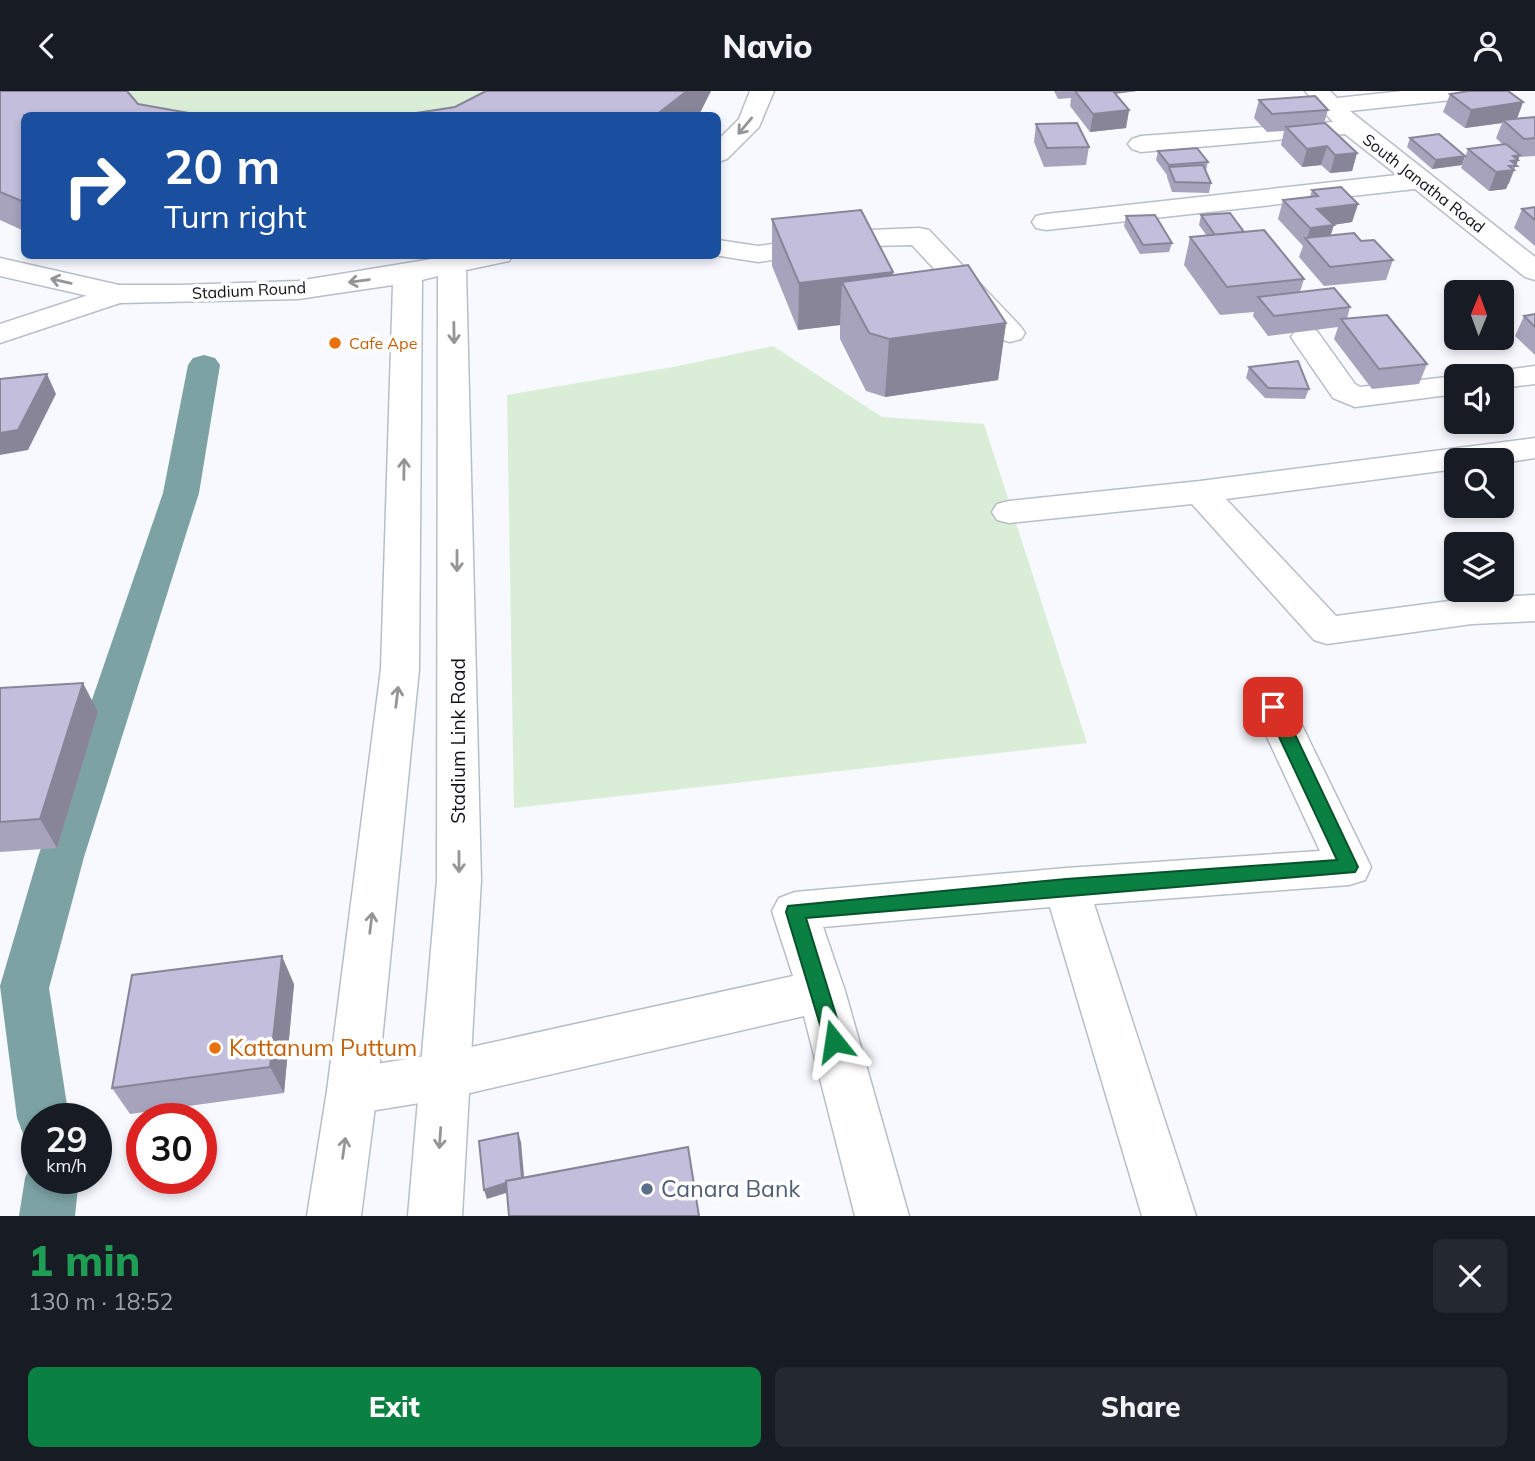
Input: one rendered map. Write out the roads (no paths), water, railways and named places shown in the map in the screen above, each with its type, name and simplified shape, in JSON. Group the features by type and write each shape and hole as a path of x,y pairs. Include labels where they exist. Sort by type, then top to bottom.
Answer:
{"street":[{"path":"721,151 750,122 762,91"},
{"path":"1324,98 1470,91"},
{"name":"South Janatha Road","path":"1324,98 1352,127 1419,181 1530,262"},
{"path":"1142,144 1352,127"},
{"path":"1046,222 1419,181"},
{"path":"721,248 758,254 870,238 919,236 1010,333"},
{"name":"Stadium Round","path":"0,267 119,294 298,290 408,274 480,259"},
{"name":"Stadium Link Road","path":"435,1216 459,880 452,265"},
{"path":"334,1216 352,1091 400,669 408,274"},
{"path":"0,334 119,294"},
{"path":"1306,337 1344,391 1355,397 1444,386"},
{"path":"1514,378 1535,375"},
{"path":"1009,512 1200,492 1535,448"},
{"path":"1200,492 1327,631 1472,611 1533,611"},
{"path":"882,1216 821,992 795,912 1066,887 1349,867 1273,707"},
{"path":"1066,887 1169,1216"},
{"path":"352,1091 444,1076 821,992"}],"waterway":[{"path":"41,1103 24,988 61,857 181,493 204,365"},
{"path":"47,1216 50,1194"}],"place":[{"name":"Cafe Ape","path":"335,343"},
{"name":"Kattanum Puttum","path":"215,1048"},
{"name":"Canara Bank","path":"647,1189"}]}
